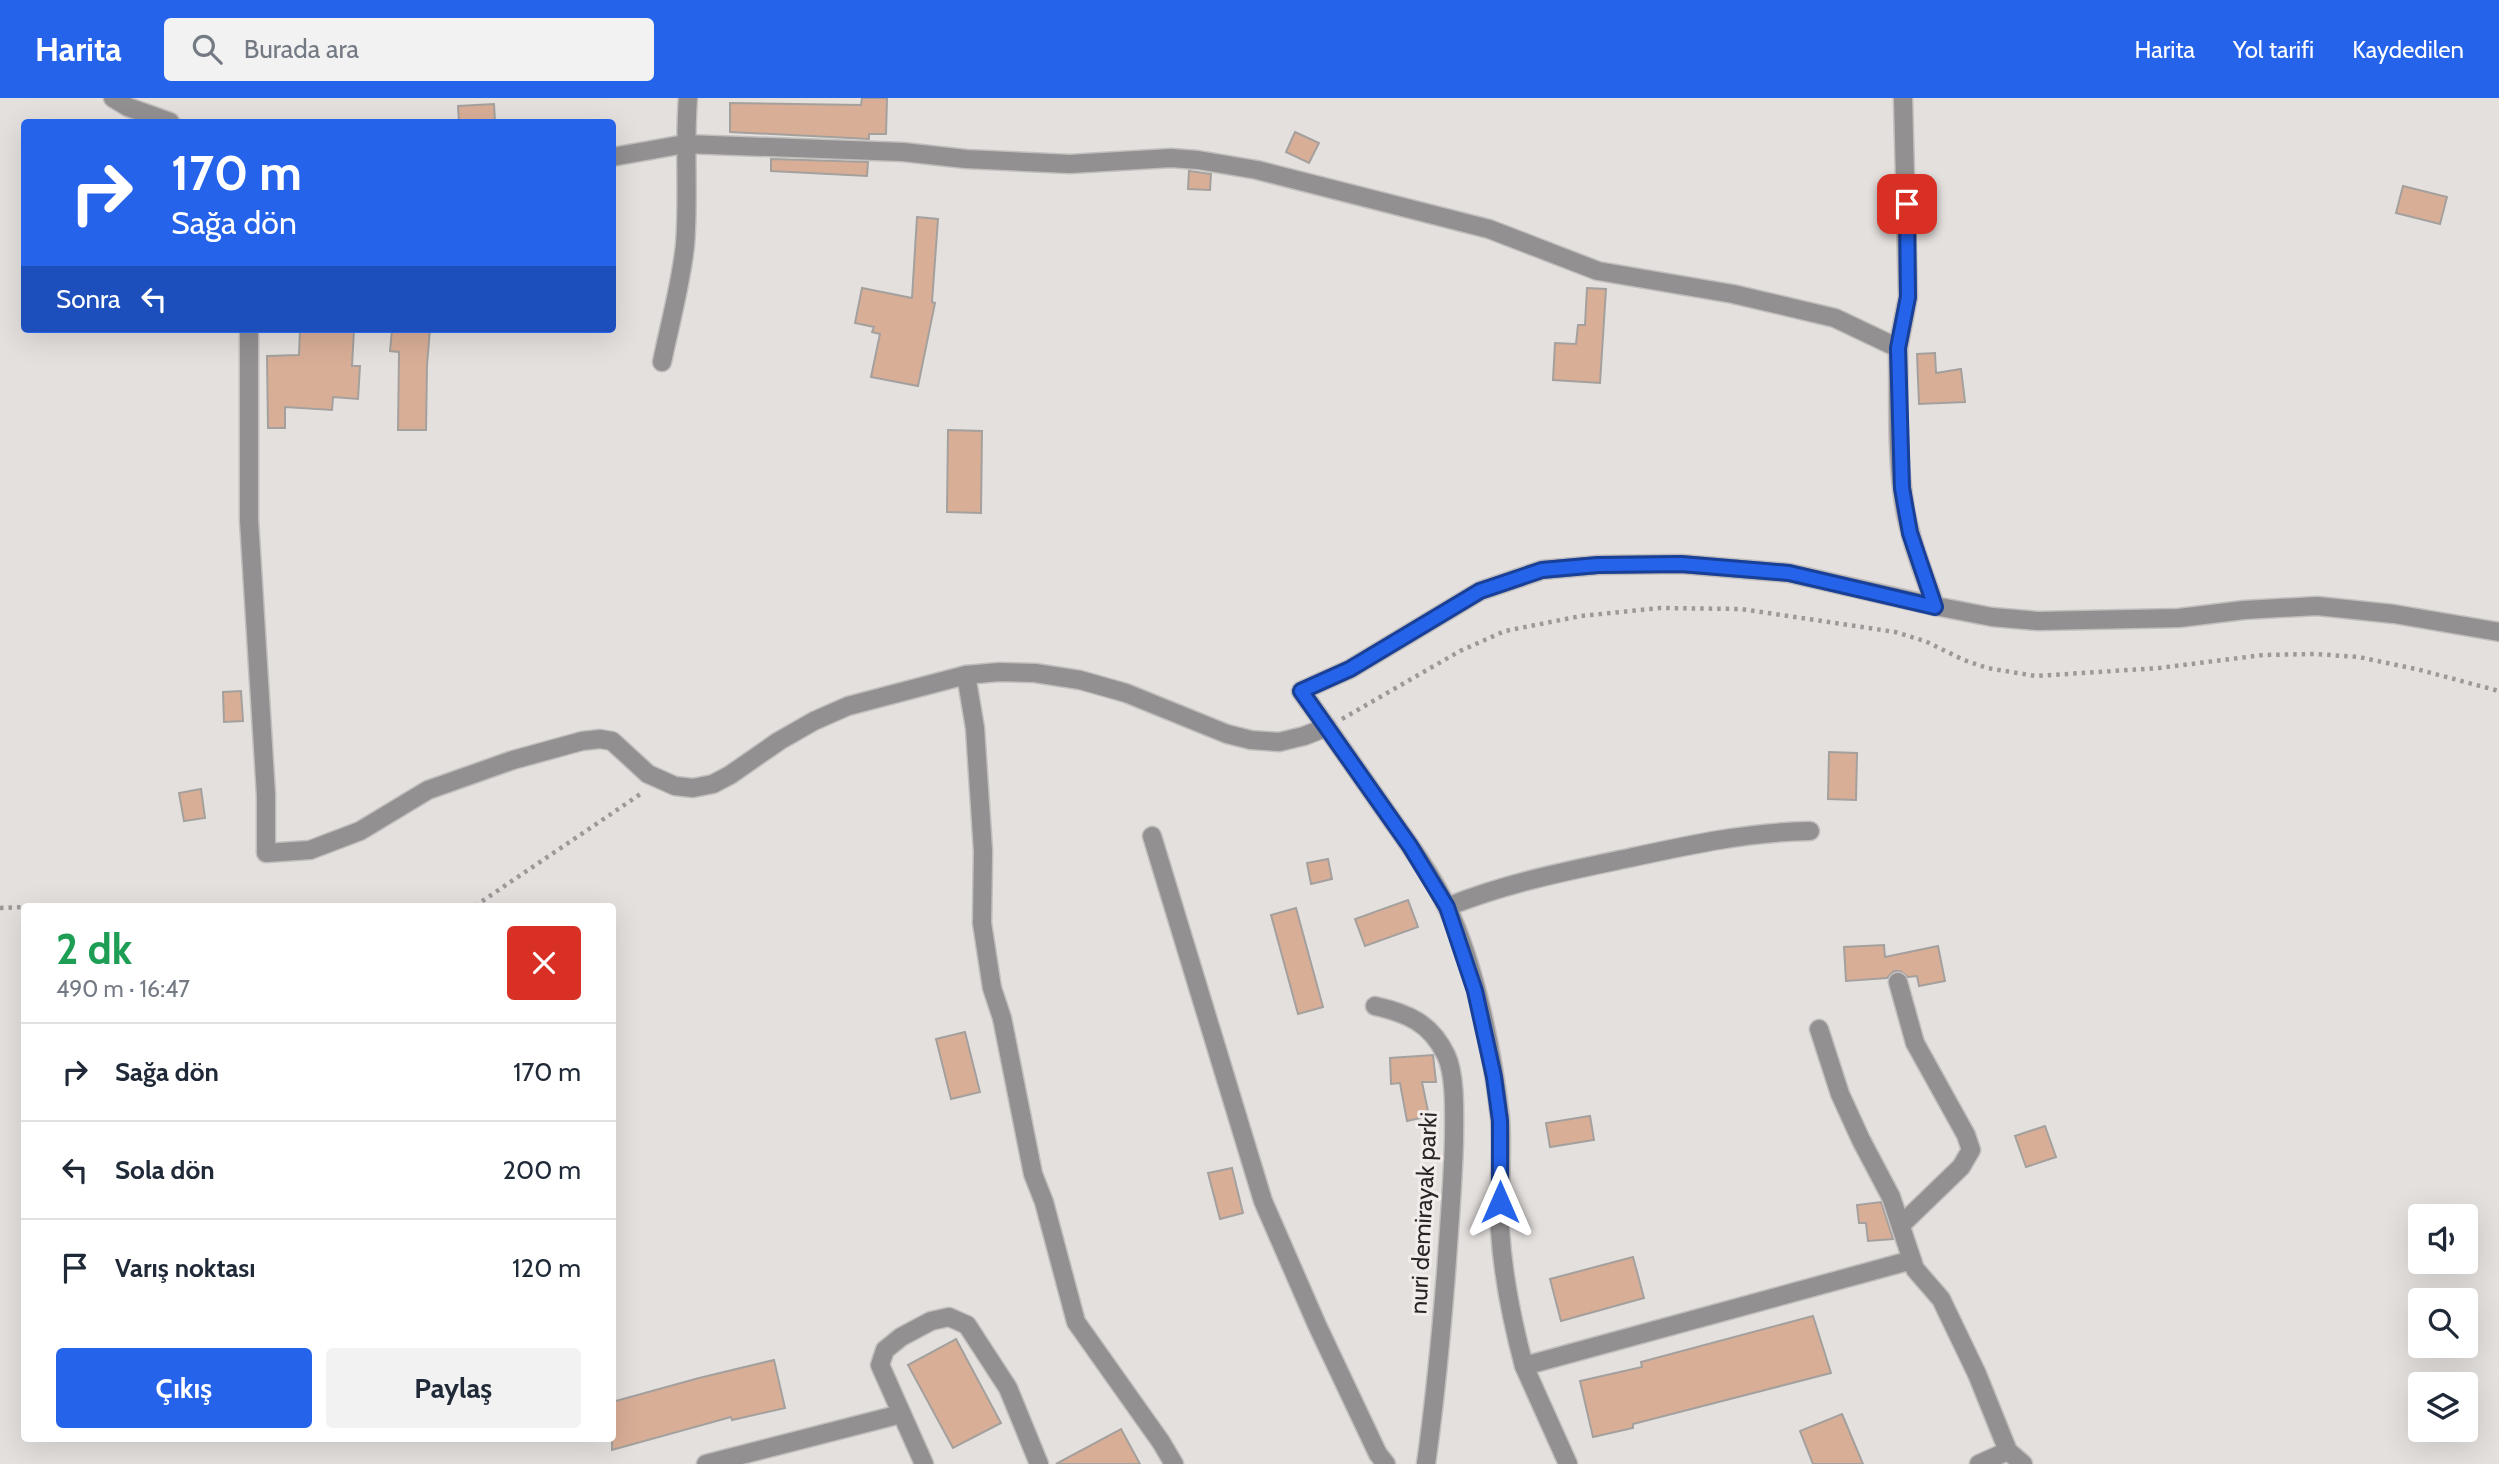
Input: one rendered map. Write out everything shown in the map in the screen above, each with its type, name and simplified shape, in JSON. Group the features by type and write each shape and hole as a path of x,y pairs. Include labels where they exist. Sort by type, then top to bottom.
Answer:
{"street":[{"path":"113,98 128,107 162,119"},
{"path":"662,362 684,248 688,198 685,144 688,98"},
{"path":"1903,98 1908,297 1898,348 1900,465 1905,510 1917,556 1935,607"},
{"path":"616,156 685,144 903,152 965,159 1070,164 1171,158 1257,170 1489,229 1598,271 1745,297 1835,318 1898,348"},
{"path":"249,333 249,520 266,795 266,853 310,850 359,831 428,790 582,741 612,741 648,774 660,781 693,788 713,785 779,741 825,716 848,706 966,675 1035,673 1080,680 1126,693 1227,734 1251,740 1279,742 1327,727"},
{"path":"1568,1464 1524,1366 1510,1310 1500,1229 1500,1121 1488,1045 1475,991 1447,907 1410,846 1301,691 1350,669 1480,591 1542,570 1598,565 1681,564 1789,573 1935,607 1992,617 2077,622 2179,618 2257,609 2317,606 2394,614 2499,632"},
{"path":"966,675 975,729 982,852 982,923 992,988 1002,1018 1033,1174 1044,1202 1076,1322 1174,1464"},
{"path":"1447,907 1502,886 1549,874 1714,840 1753,834 1810,831"},
{"path":"1152,836 1263,1201 1317,1325 1378,1454 1386,1464"},
{"path":"1898,982 1915,1043 1966,1135 1971,1150 1961,1167 1901,1225"},
{"name":"nuri demirayak parki","path":"1375,1006 1397,1010 1426,1025 1446,1055 1451,1072 1453,1173 1437,1390 1426,1464"},
{"path":"1819,1029 1840,1094 1891,1197 1915,1269 1941,1299 1977,1374 2008,1451 2023,1464"},
{"path":"1524,1366 1912,1260"},
{"path":"924,1464 880,1365 885,1350 901,1337 931,1321 950,1317 967,1325 1008,1388 1039,1464"},
{"path":"706,1464 901,1414"},
{"path":"1979,1464 2008,1451"}],"path":[{"path":"1327,727 1460,651 1504,631 1581,616 1660,608 1741,609 1895,632 1925,640 1964,660 1987,668 2036,676 2159,668 2263,655 2315,654 2358,657 2499,691"},
{"path":"480,903 660,781"},
{"path":"0,908 21,906"}],"building":[{"path":"862,98 887,98 886,134 869,134 869,139 730,132 730,103 861,105"},
{"path":"494,104 495,119 459,119 458,106"},
{"path":"1295,132 1319,143 1309,163 1286,152"},
{"path":"771,159 868,162 867,176 771,171"},
{"path":"1189,171 1211,174 1210,190 1188,189"},
{"path":"2403,186 2447,197 2440,224 2396,213"},
{"path":"917,217 938,219 932,302 935,303 918,386 871,377 880,334 872,332 874,327 855,323 862,288 912,298"},
{"path":"1587,288 1606,289 1600,383 1553,380 1555,343 1576,344 1578,325 1585,325"},
{"path":"300,333 354,333 352,366 360,366 358,399 333,397 332,410 285,407 285,428 268,428 267,356 299,355"},
{"path":"392,333 430,333 426,430 398,430 399,352 390,351"},
{"path":"1935,353 1936,373 1961,369 1965,402 1919,404 1917,354"},
{"path":"948,430 982,431 981,513 947,512"},
{"path":"241,691 243,721 224,722 223,692"},
{"path":"1829,752 1857,753 1856,800 1828,799"},
{"path":"201,789 205,818 184,821 179,793"},
{"path":"1328,859 1332,879 1311,884 1307,863"},
{"path":"1408,900 1418,927 1365,946 1355,919"},
{"path":"1296,908 1323,1007 1298,1014 1271,915"},
{"path":"1884,945 1885,957 1938,946 1945,981 1919,986 1917,976 1908,977 1900,971 1894,971 1887,978 1846,981 1844,947"},
{"path":"965,1032 980,1092 951,1099 936,1039"},
{"path":"1433,1055 1436,1082 1422,1082 1429,1116 1407,1121 1400,1083 1391,1084 1390,1058"},
{"path":"1590,1116 1594,1140 1550,1147 1546,1123"},
{"path":"2045,1126 2056,1157 2026,1167 2015,1136"},
{"path":"1232,1168 1243,1213 1220,1219 1208,1173"},
{"path":"1881,1202 1893,1239 1868,1241 1866,1223 1859,1223 1857,1205"},
{"path":"1633,1257 1644,1298 1561,1321 1550,1279"},
{"path":"1813,1316 1831,1373 1633,1424 1633,1428 1593,1437 1580,1381 1642,1367 1641,1362"},
{"path":"956,1339 1001,1423 953,1448 908,1365"},
{"path":"774,1360 785,1408 732,1420 731,1417 612,1450 612,1442 616,1442 616,1401"},
{"path":"1842,1414 1863,1464 1813,1464 1800,1431"},
{"path":"1121,1429 1140,1464 1056,1464"}],"route":[{"path":"1500,1202 1500,1121 1494,1077 1475,991 1447,907 1410,846 1301,691 1350,669 1480,591 1542,570 1598,565 1681,564 1789,573 1935,607 1910,533 1900,465 1898,348 1908,297 1907,204"}]}
